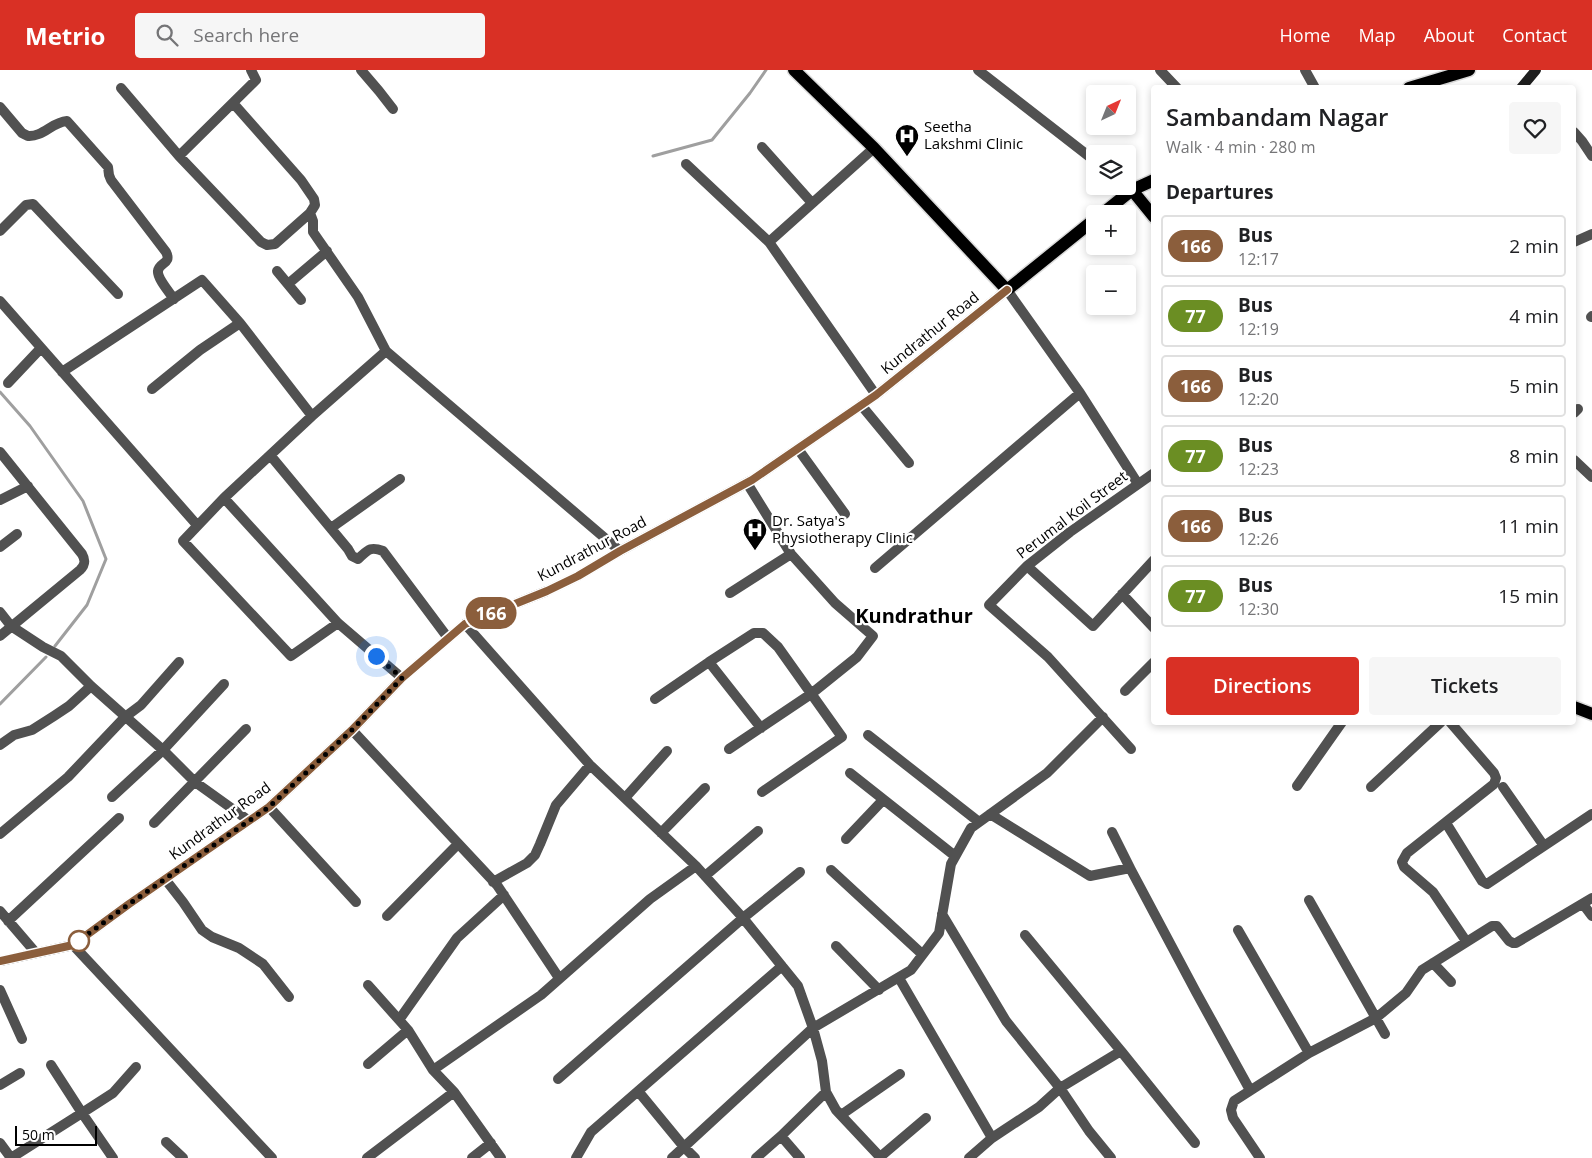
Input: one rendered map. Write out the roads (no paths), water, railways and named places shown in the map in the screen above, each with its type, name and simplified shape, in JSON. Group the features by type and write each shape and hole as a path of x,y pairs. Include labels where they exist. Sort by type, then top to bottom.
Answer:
{"main road":[{"path":"794,70 874,148 1007,290 1086,226"},
{"path":"1418,85 1469,70"},
{"path":"1136,186 1151,181"},
{"path":"1112,205 1122,195"},
{"path":"1136,195 1151,213"},
{"path":"1576,707 1592,714"}],"street":[{"path":"180,156 256,80 251,70"},
{"path":"361,70 393,109"},
{"path":"978,70 1086,154"},
{"path":"1160,70 1174,85"},
{"path":"1305,70 1313,85"},
{"path":"1524,85 1536,70"},
{"path":"122,88 180,156 261,242 267,245 274,244 310,213 315,205 314,198 233,103"},
{"path":"0,108 22,133 28,136 38,135 57,123 67,121 108,167 111,180 166,252 167,260 158,268 157,272 174,299"},
{"path":"1576,134 1592,156"},
{"path":"762,147 812,203"},
{"path":"769,242 874,148"},
{"path":"686,164 769,242 876,395"},
{"path":"0,231 26,205 33,204 38,207 118,294"},
{"path":"310,213 313,220 313,232 358,298 386,351 620,551"},
{"path":"1576,241 1592,234"},
{"path":"288,284 327,251"},
{"path":"277,271 301,300"},
{"path":"62,372 202,280 240,323 312,416"},
{"path":"1007,290 1080,393 1138,484"},
{"name":"Kundrathur Road","path":"0,961 73,945 269,807 352,730 402,678 465,624 547,591 578,576 620,551 747,483 876,395 1007,290"},
{"path":"1,306 118,433 197,525"},
{"path":"152,389 200,350 240,323"},
{"path":"8,383 41,348"},
{"path":"338,623 291,656 183,541 224,498 312,416 386,351"},
{"path":"875,568 1080,393"},
{"path":"861,405 909,463"},
{"path":"798,449 845,514"},
{"path":"0,452 85,560 84,566 80,570 0,636"},
{"path":"270,455 352,556 358,559 369,549 376,548 383,551 448,638"},
{"path":"1576,462 1592,477"},
{"name":"Perumal Koil Street","path":"1103,717 1048,657 989,605 1027,566 1070,532 1151,475"},
{"path":"331,528 400,479"},
{"path":"729,749 811,694 857,657 873,636 835,603 791,554 747,483"},
{"path":"0,500 28,486"},
{"path":"224,498 338,623 402,678"},
{"path":"0,547 17,534"},
{"path":"730,593 791,554"},
{"path":"1027,566 1093,626 1151,563"},
{"path":"1122,594 1151,625"},
{"path":"0,612 11,626 43,647 61,656 195,782 248,820"},
{"path":"465,624 590,765 696,866 743,918 798,986 822,1061 826,1092 836,1110 880,1157 926,1118"},
{"path":"654,699 754,633 763,633 778,646 842,737 762,792"},
{"path":"0,834 68,777 125,717 141,705 179,662"},
{"path":"709,662 761,728"},
{"path":"1125,691 1151,665"},
{"path":"112,797 163,750 224,684"},
{"path":"0,745 14,735 32,730 54,716 69,706 91,686"},
{"path":"672,1158 813,1028 911,970 939,934 951,864 971,828 1047,773 1103,717 1131,749"},
{"path":"1296,786 1340,725"},
{"path":"1371,786 1438,725"},
{"path":"1453,725 1494,772 1496,778 1494,784 1408,853 1402,862 1404,867 1433,892 1466,940"},
{"path":"154,822 246,729"},
{"path":"352,730 495,884 559,978"},
{"path":"868,735 979,822"},
{"path":"625,798 667,751"},
{"path":"495,884 527,863 535,854 556,805 590,765"},
{"path":"850,773 955,856"},
{"path":"1503,787 1544,846"},
{"path":"661,833 706,788"},
{"path":"846,839 883,800"},
{"path":"269,807 356,902"},
{"path":"990,814 1090,876 1130,868"},
{"path":"1446,823 1482,881 1487,884 1592,814"},
{"path":"8,921 119,818"},
{"path":"705,876 758,831"},
{"path":"1112,832 1250,1090"},
{"path":"387,916 458,844"},
{"path":"433,1070 541,995 650,899 696,866"},
{"path":"831,870 922,954"},
{"path":"558,1079 743,918 800,872"},
{"path":"165,879 202,930 258,959 289,996"},
{"path":"400,1020 456,938 504,895"},
{"path":"1309,900 1385,1034"},
{"path":"1260,1158 1233,1118 1230,1110 1234,1101 1309,1053 1376,1018 1406,993 1422,970 1466,940 1494,925 1497,926 1508,941 1516,943 1588,901 1592,916"},
{"path":"0,911 36,953"},
{"path":"942,914 1006,1021 1060,1088 1089,1131 1111,1158"},
{"path":"1238,930 1309,1053"},
{"path":"1025,935 1195,1143"},
{"path":"73,945 272,1158"},
{"path":"836,946 879,990"},
{"path":"1433,963 1451,982"},
{"path":"576,1158 591,1132 782,966"},
{"path":"899,978 992,1138"},
{"path":"368,986 408,1030 433,1070 454,1092 502,1158"},
{"path":"0,990 22,1039"},
{"path":"368,1064 408,1030"},
{"path":"969,1158 992,1138 1039,1107 1060,1088 1121,1051"},
{"path":"51,1065 113,1158"},
{"path":"0,1143 11,1158 113,1093 136,1067"},
{"path":"0,1085 20,1073"},
{"path":"841,1115 900,1074"},
{"path":"638,1091 695,1158"},
{"path":"367,1158 454,1092"},
{"path":"756,1158 826,1092"},
{"path":"781,1136 800,1158"},
{"path":"166,1142 183,1158"},
{"path":"472,1158 491,1144"}],"waterway":[{"path":"653,156 712,140 766,70"},
{"path":"0,392 30,426 83,501 106,559 87,605 55,646"},
{"path":"0,704 46,657"}],"place":[{"name":"Seetha Lakshmi Clinic","path":"907,157"},
{"name":"Dr. Satya's Physiotherapy Clinic","path":"755,551"}],"district":[{"name":"Kundrathur","path":"914,616"}]}
